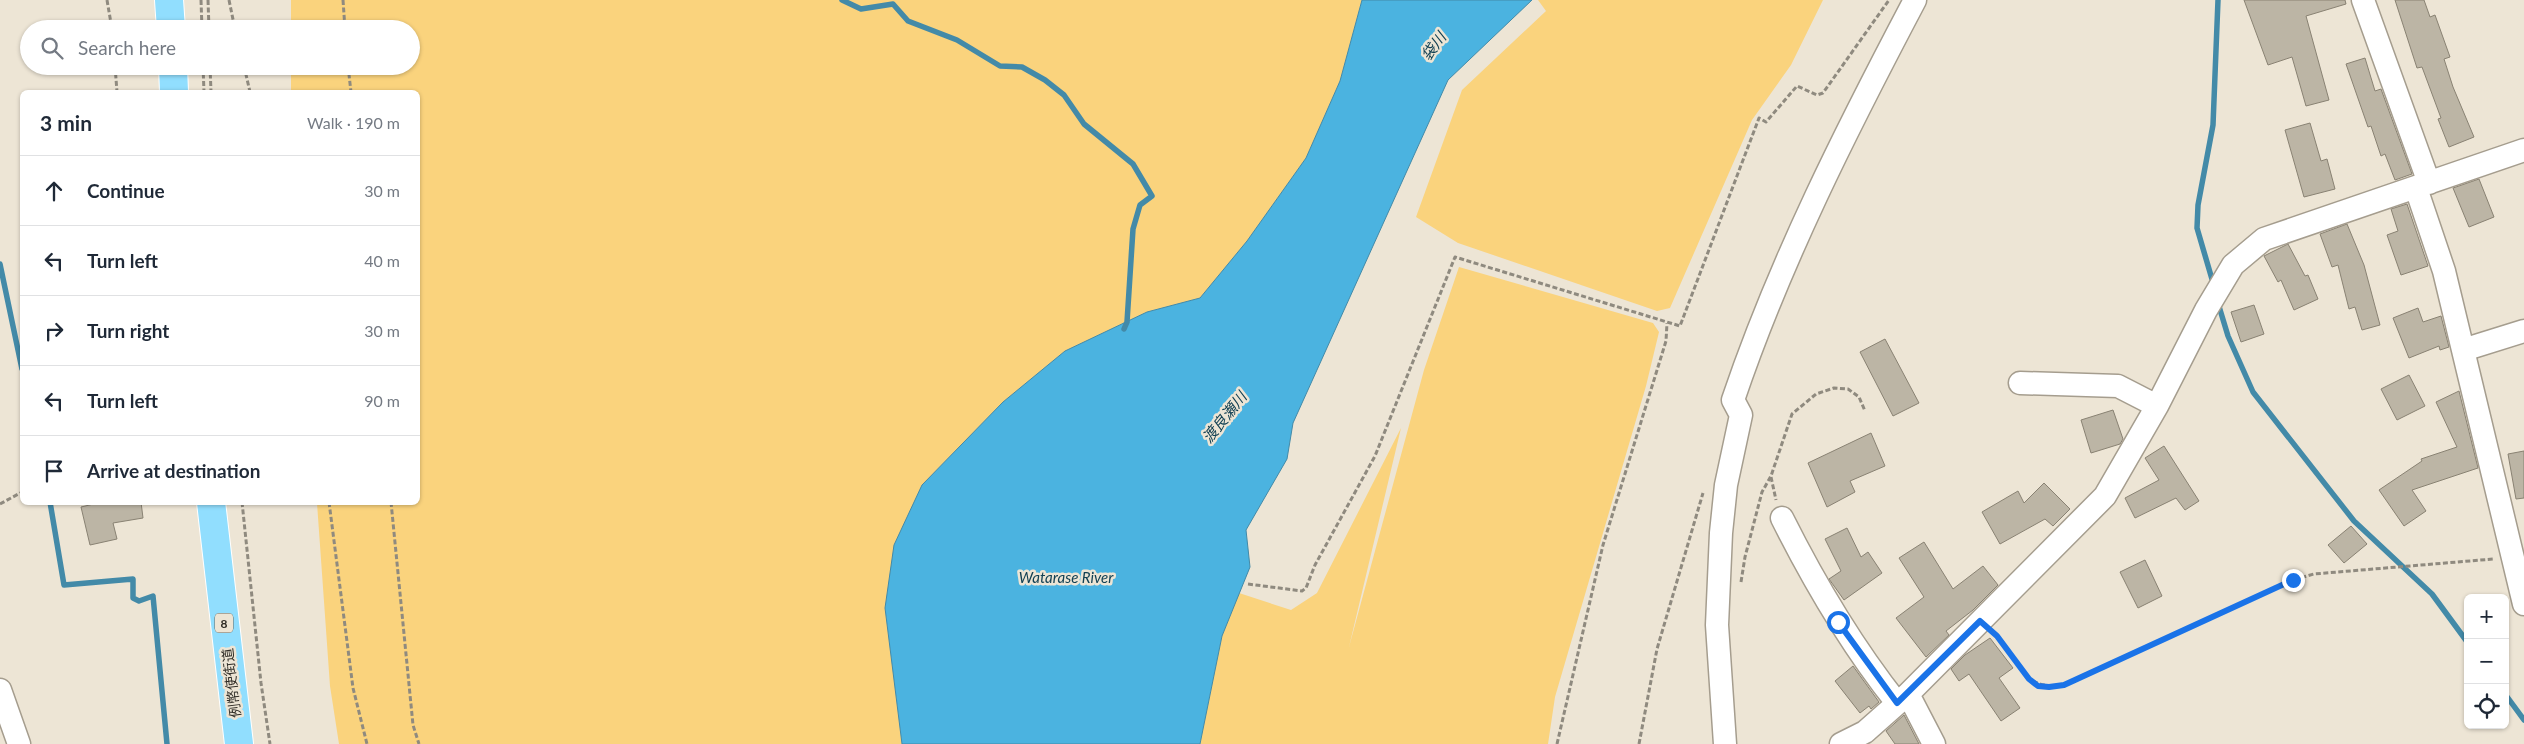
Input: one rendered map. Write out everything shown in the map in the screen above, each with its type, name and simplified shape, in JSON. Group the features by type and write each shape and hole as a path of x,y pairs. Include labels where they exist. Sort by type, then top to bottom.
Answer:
{"main road":[{"path":"169,0 170,20"},
{"path":"173,75 174,90"},
{"name":"例幣使街道","path":"211,505 239,744"}],"street":[{"path":"1724,744 1717,625 1721,532 1726,485 1741,415 1733,400 1776,287 1819,191 1915,0"},
{"path":"2363,0 2423,185 2463,350 2520,561 2524,604"},
{"path":"1841,744 1865,732 1903,698 2105,496 2157,406 2206,310 2233,265 2264,239 2524,150"},
{"path":"2463,350 2524,331"},
{"path":"2020,383 2118,386 2157,406"},
{"path":"1782,518 1808,570 1838,622 1903,698 1934,744"},
{"path":"0,690 19,744"}],"path":[{"path":"107,0 110,20"},
{"path":"201,0 202,20"},
{"path":"208,0 209,20"},
{"path":"229,0 234,20"},
{"path":"343,0 344,20"},
{"path":"1248,584 1302,591 1306,588 1315,565 1375,456 1455,258 1680,326 1759,118 1766,122 1797,86 1817,95 1823,93 1889,0"},
{"path":"116,75 117,90"},
{"path":"203,75 204,90"},
{"path":"211,75 212,90"},
{"path":"246,75 250,90"},
{"path":"349,75 351,90"},
{"path":"1557,744 1603,545 1666,341 1667,323"},
{"path":"1777,460 1771,476 1782,518"},
{"path":"1639,744 1657,649 1706,483"},
{"path":"0,504 20,493"},
{"path":"242,505 261,683 270,744"},
{"path":"329,505 353,688 367,744"},
{"path":"391,505 413,726 419,744"},
{"path":"1980,621 1997,636 2029,679 2038,686 2049,687 2064,685 2293,580 2314,574 2497,558 2520,561"}],"shaded area":[{"path":"291,0 1362,0 1340,81 1306,158 1247,241 1200,298 1147,312 1065,351 1003,402 922,485 885,608 902,744 339,744 330,686 317,505 420,505 420,90 291,90 291,75 420,75 420,20 291,20"},
{"path":"1538,0 1823,0 1791,65 1752,120 1670,308 1657,311 1458,243 1416,217 1462,90 1546,11"},
{"path":"1459,267 1653,323 1659,332 1646,386 1555,697 1548,744 1200,744 1222,636 1239,593 1291,610 1317,593 1401,428 1349,647 1424,370"}],"water":[{"name":"Watarase River","path":"1362,0 1532,0 1448,80 1293,423 1287,459 1246,530 1250,567 1222,636 1200,744 902,744 885,608 894,545 922,485 1003,402 1065,351 1147,312 1200,298 1247,241 1306,158 1340,81"}],"building":[{"path":"2244,0 2345,0 2346,4 2306,16 2329,100 2306,106 2292,57 2268,65"},
{"path":"2395,0 2424,0 2430,17 2435,15 2450,57 2444,59 2453,87 2474,137 2449,147 2438,119 2441,118 2422,67 2417,68"},
{"path":"2365,58 2375,91 2381,89 2412,174 2395,180 2385,154 2381,156 2371,126 2368,127 2346,64"},
{"path":"2310,123 2321,161 2327,159 2335,189 2304,197 2285,130"},
{"path":"2479,179 2494,217 2469,227 2453,188"},
{"path":"2407,204 2428,266 2401,275 2387,235 2398,231 2391,209"},
{"path":"2347,224 2364,265 2380,325 2362,330 2355,307 2349,309 2338,265 2332,267 2320,234"},
{"path":"2288,244 2305,276 2308,275 2318,299 2294,310 2281,280 2278,282 2264,256"},
{"path":"2254,305 2264,334 2241,342 2231,312"},
{"path":"2418,308 2423,322 2441,316 2449,347 2440,350 2439,346 2409,358 2393,318"},
{"path":"1885,339 1919,403 1893,416 1860,352"},
{"path":"2409,375 2425,406 2397,420 2381,389"},
{"path":"2459,391 2478,468 2412,490 2426,511 2404,526 2379,490 2422,461 2421,459 2457,447 2436,402"},
{"path":"2113,410 2123,439 2120,444 2091,453 2081,420"},
{"path":"1871,433 1885,466 1850,481 1855,492 1827,507 1808,463"},
{"path":"2164,446 2199,501 2185,510 2176,498 2135,518 2125,498 2159,480 2145,458"},
{"path":"2524,451 2524,498 2516,499 2508,454"},
{"path":"2044,483 2070,509 2053,526 2045,519 2000,544 1982,512 2018,491 2024,503"},
{"path":"89,505 141,505 143,518 113,523 117,539 90,545 81,507"},
{"path":"2351,526 2367,544 2344,563 2328,545"},
{"path":"1847,528 1861,557 1868,552 1882,573 1844,600 1829,579 1841,571 1825,539"},
{"path":"1924,542 1953,589 1983,566 1998,585 1973,610 1946,631 1949,635 1926,657 1896,618 1924,597 1899,558"},
{"path":"2145,560 2162,596 2138,608 2120,572"},
{"path":"1990,638 2013,668 1999,678 2020,708 2001,721 1969,674 1959,681 1951,669 1965,655"},
{"path":"1853,666 1879,702 1871,709 1869,706 1860,713 1835,681"},
{"path":"1904,715 1919,744 1895,744 1886,731"}],"waterway":[{"path":"842,0 861,9 893,4 908,21 957,40 1000,66 1022,67 1045,80 1064,95 1084,124 1133,164 1152,196 1140,205 1133,229 1127,322 1124,329"},
{"path":"2214,286 2197,228 2198,205 2213,125 2218,0"},
{"path":"0,264 20,359"},
{"path":"2218,303 2228,336 2253,392 2354,521 2432,594 2465,639"},
{"path":"51,505 64,585 133,579 133,598 139,601 153,596 167,744"},
{"path":"2509,699 2524,720"}],"route":[{"path":"1838,622 1897,703 1980,621 1997,636 2029,679 2038,686 2049,687 2064,685 2293,580"}],"water label":[{"name":"袋川","path":"1433,46"},
{"name":"渡良瀬川","path":"1224,417"}]}
